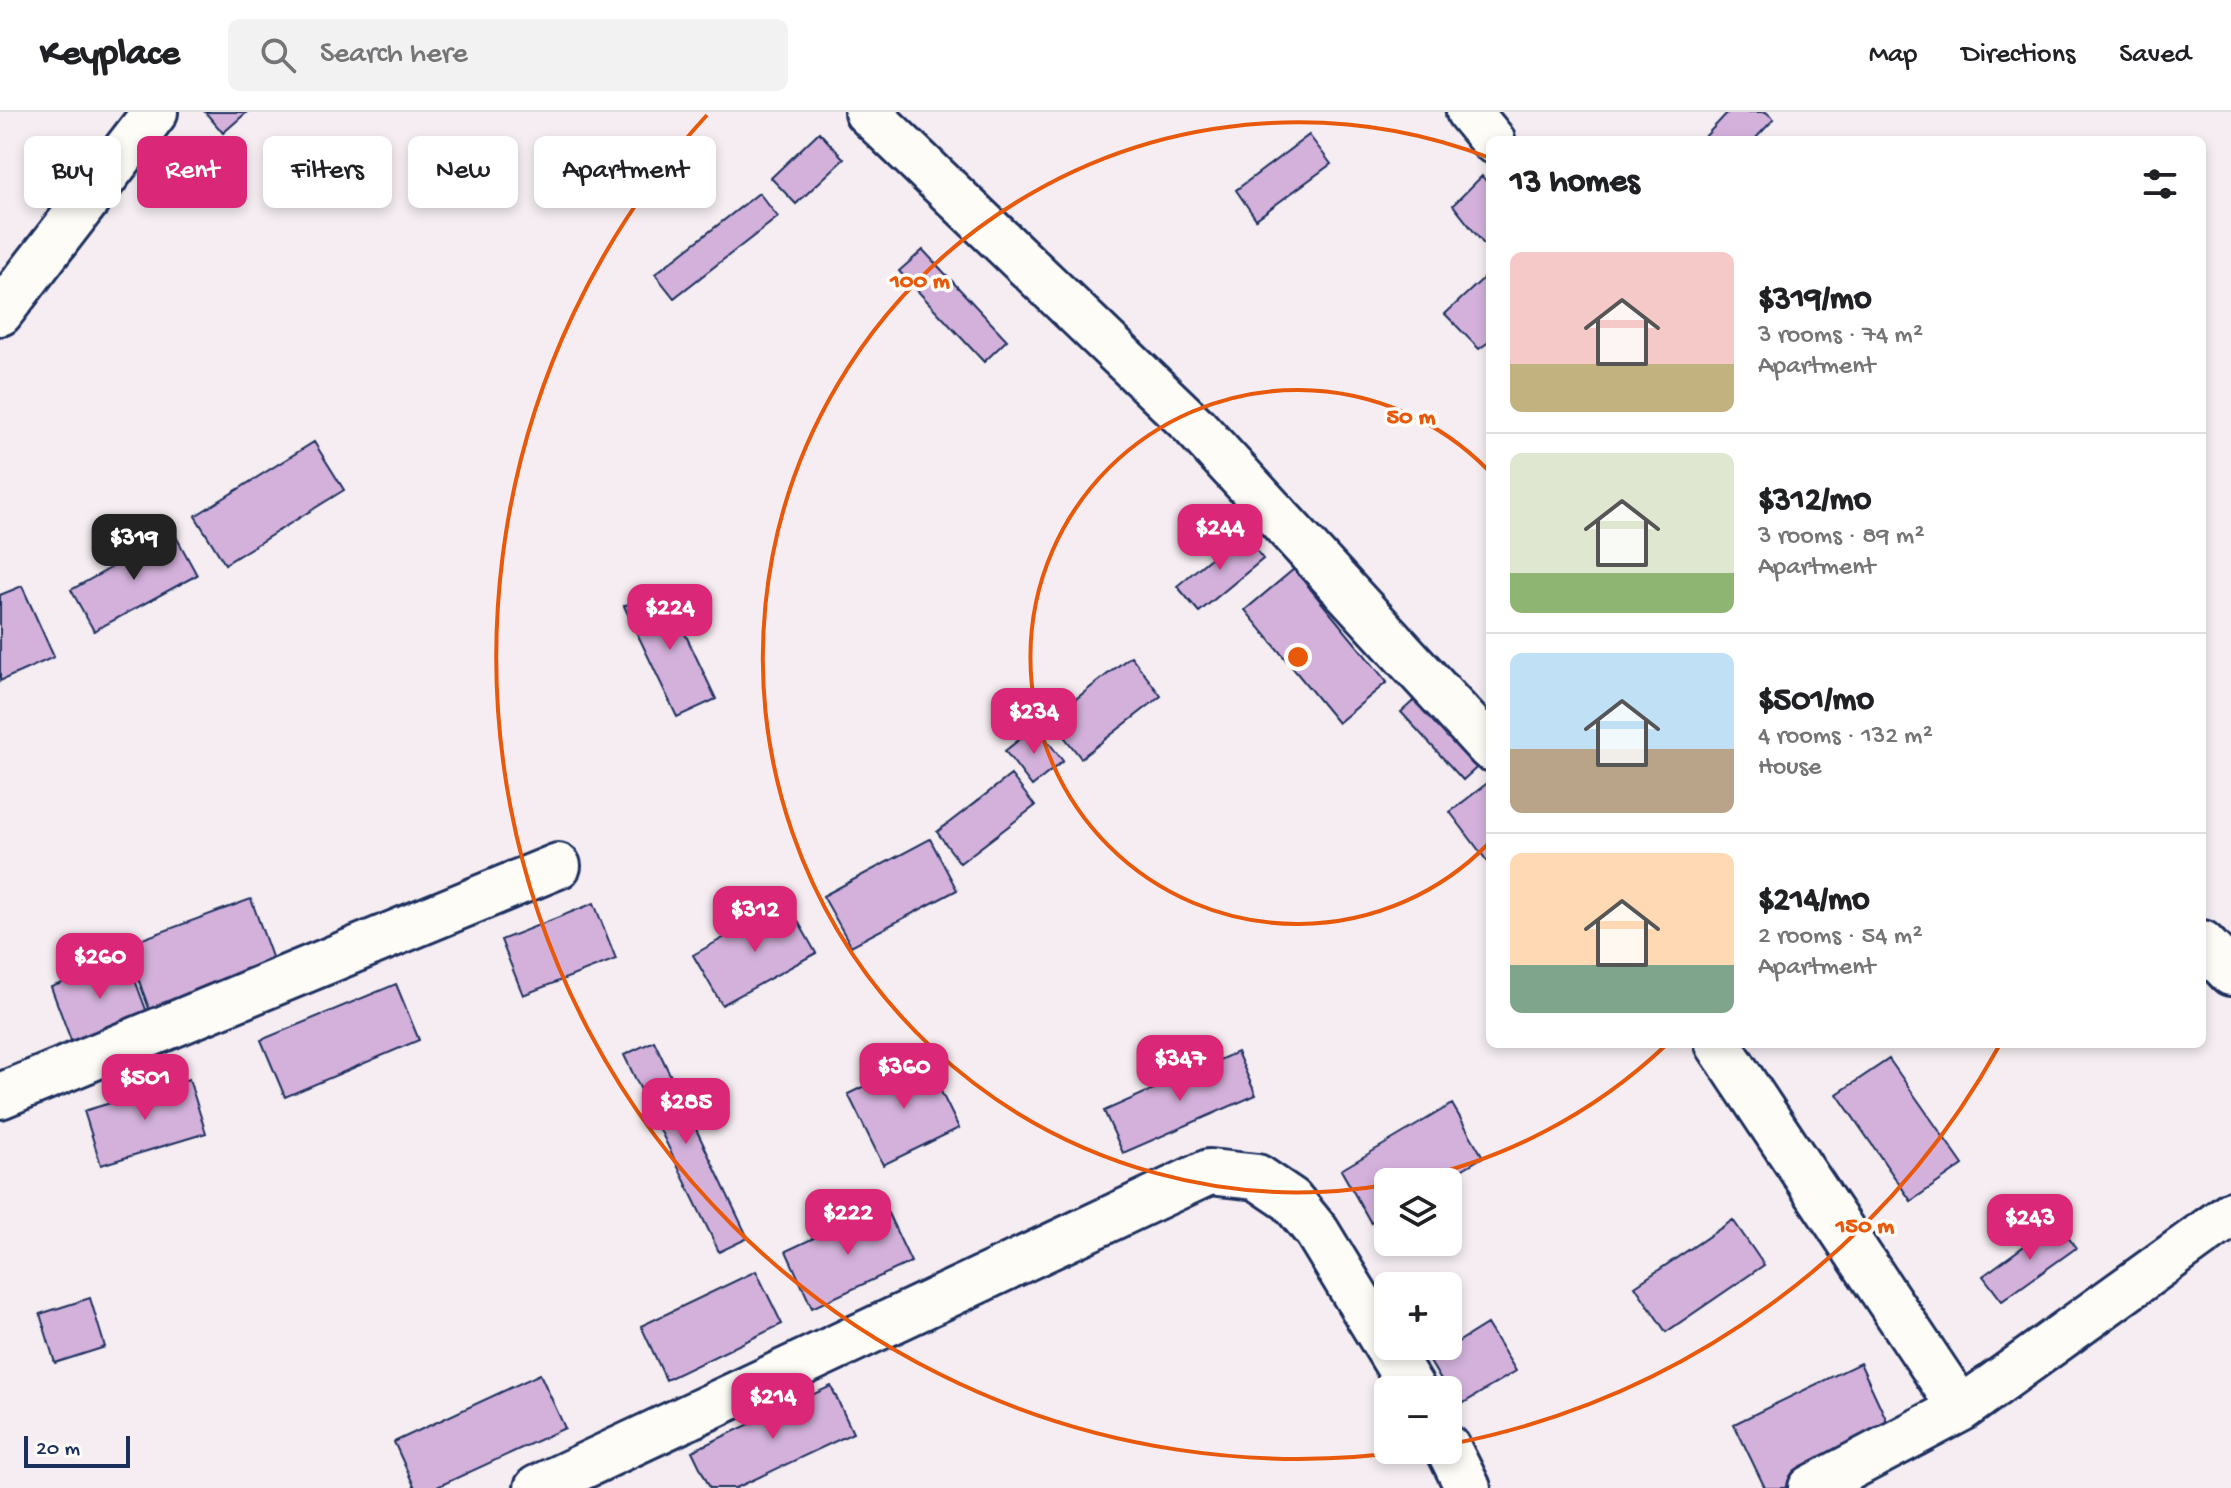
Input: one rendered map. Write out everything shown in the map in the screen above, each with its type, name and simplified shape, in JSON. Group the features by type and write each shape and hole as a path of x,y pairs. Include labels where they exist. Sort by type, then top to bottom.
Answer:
{"street":[{"path":"0,313 155,112"},
{"path":"867,112 1195,427 1486,744"},
{"path":"1469,112 1489,136"},
{"path":"0,1096 558,866"},
{"path":"2206,947 2231,973"},
{"path":"1721,1048 1961,1409"},
{"path":"537,1488 1209,1172 1257,1177 1291,1200 1317,1232 1404,1376"},
{"path":"1811,1488 1961,1409 2231,1214"},
{"path":"1456,1464 1468,1488"}],"building":[{"path":"205,112 247,112 223,133"},
{"path":"1728,112 1766,112 1774,119 1758,136 1706,136"},
{"path":"819,132 844,159 796,204 771,178"},
{"path":"1309,135 1331,164 1256,219 1236,190"},
{"path":"1482,176 1486,181 1486,247 1453,205"},
{"path":"759,193 778,217 674,298 655,274"},
{"path":"923,250 1007,340 984,362 899,271"},
{"path":"1486,276 1486,344 1479,349 1445,314"},
{"path":"314,442 344,490 225,564 195,516"},
{"path":"1242,532 1263,559 1199,612 1177,586"},
{"path":"174,533 197,575 94,631 71,590"},
{"path":"1294,569 1387,682 1338,723 1245,610"},
{"path":"22,586 54,657 0,681 0,595"},
{"path":"663,587 716,699 677,717 624,606"},
{"path":"1131,656 1161,696 1081,758 1050,719"},
{"path":"1421,694 1483,762 1463,780 1401,712"},
{"path":"1036,726 1063,761 1032,786 1005,751"},
{"path":"1011,775 1035,806 960,863 937,832"},
{"path":"1486,784 1486,860 1450,812"},
{"path":"930,839 957,890 851,946 823,896"},
{"path":"251,899 276,968 151,1014 126,945"},
{"path":"787,902 816,953 722,1005 693,955"},
{"path":"594,903 616,959 523,995 501,940"},
{"path":"127,959 148,1015 72,1043 51,987"},
{"path":"396,984 419,1040 285,1097 261,1040"},
{"path":"654,1041 748,1238 719,1252 624,1055"},
{"path":"1237,1052 1256,1095 1123,1153 1104,1111"},
{"path":"924,1057 959,1128 883,1165 848,1094"},
{"path":"1889,1059 1963,1165 1911,1201 1837,1094"},
{"path":"189,1079 206,1133 101,1165 84,1111"},
{"path":"1452,1104 1483,1157 1462,1170 1374,1168 1374,1221 1371,1223 1341,1170"},
{"path":"884,1205 911,1262 812,1308 786,1251"},
{"path":"1733,1220 1764,1265 1666,1332 1635,1286"},
{"path":"2057,1222 2076,1248 2002,1301 1983,1276"},
{"path":"756,1271 782,1324 666,1380 641,1326"},
{"path":"90,1298 105,1347 55,1363 40,1314"},
{"path":"1487,1324 1516,1371 1462,1404 1462,1376 1439,1376 1429,1360 1462,1360 1462,1340"},
{"path":"1860,1363 1894,1436 1784,1488 1765,1488 1734,1424"},
{"path":"540,1374 565,1428 435,1488 415,1488 394,1442"},
{"path":"831,1386 853,1433 736,1488 710,1488 692,1451"}]}
